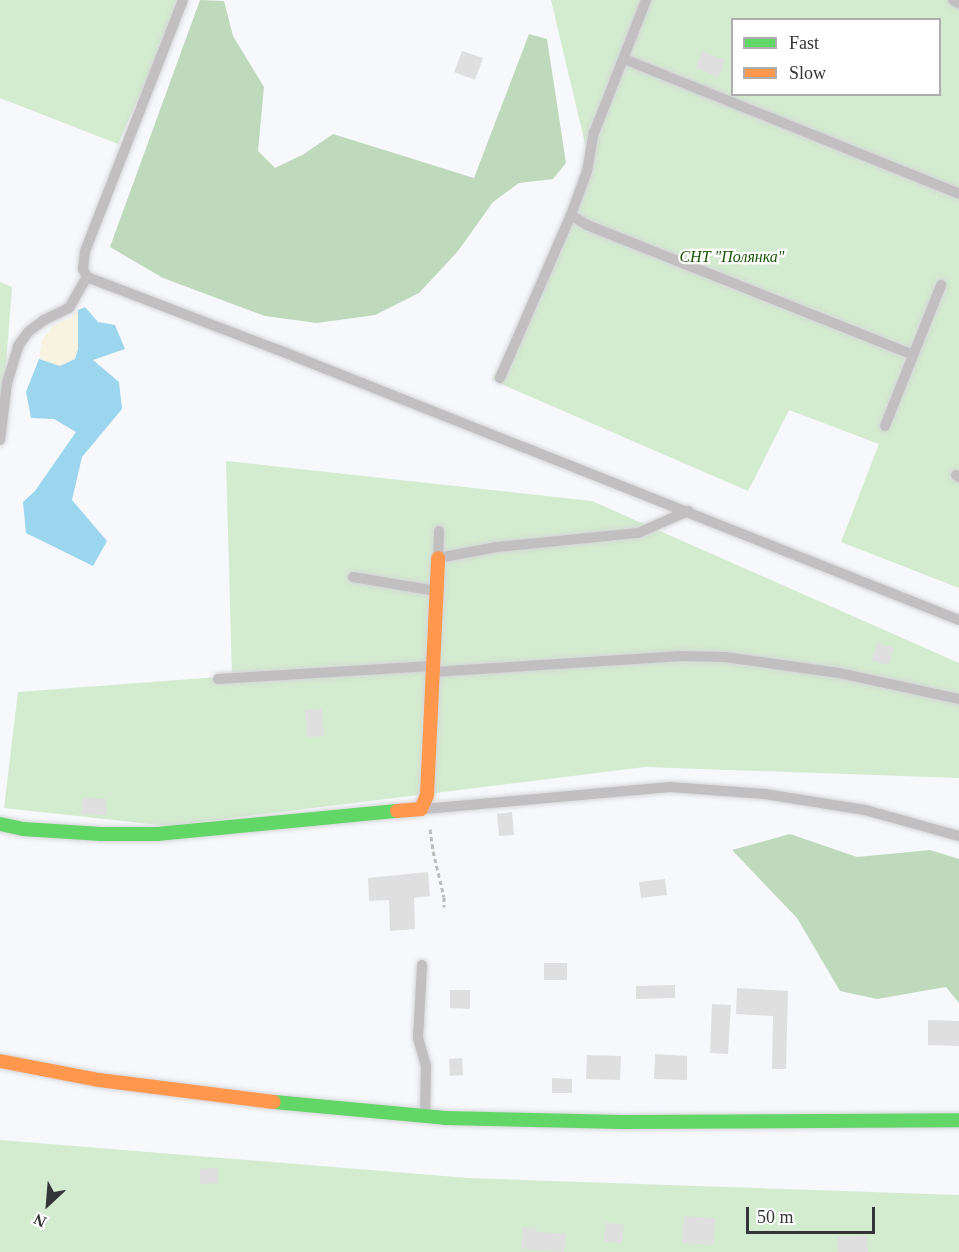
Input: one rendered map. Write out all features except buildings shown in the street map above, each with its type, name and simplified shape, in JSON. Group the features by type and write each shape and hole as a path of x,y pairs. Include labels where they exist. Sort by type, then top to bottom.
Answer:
{"street":[{"path":"0,824 23,829 101,834 157,834 424,809 427,795 438,558"},
{"path":"0,1061 99,1080 236,1099 425,1116 622,1122 959,1120"}],"lane":[{"path":"183,0 85,252 83,269 87,277 688,511 959,620"},
{"path":"500,378 571,215 587,171 594,133 646,0"},
{"path":"952,0 959,3"},
{"path":"624,59 959,194"},
{"path":"571,215 587,225 913,355"},
{"path":"0,440 6,383 18,346 28,332 44,320 69,308 87,277"},
{"path":"885,426 941,285"},
{"path":"440,531 438,558 497,548 638,534 688,511"},
{"path":"353,577 436,591"},
{"path":"219,679 681,656 725,657 839,673 959,699"},
{"path":"424,809 670,787 765,794 866,810 959,836"},
{"path":"422,965 418,1038 426,1066 425,1116"}],"path":[{"path":"424,809 444,897 444,907"}],"green space":[{"path":"0,0 182,0 118,144 0,98"},
{"path":"200,0 224,1 233,36 264,87 258,151 275,168 304,154 333,134 474,178 529,34 547,39 566,163 553,179 519,183 493,202 458,251 419,293 375,315 317,323 265,316 163,278 110,247"},
{"name":"СНТ \"Полянка\"","path":"551,0 959,0 959,588 841,542 879,444 789,410 748,491 492,380 592,173"},
{"path":"0,282 12,287 0,442"},
{"path":"226,461 592,501 959,663 959,778 645,767 168,826 4,808 18,692 232,676"},
{"path":"790,834 857,857 930,850 959,859 959,1003 946,987 877,999 840,991 797,918 732,850"},
{"path":"0,1140 468,1178 959,1195 959,1252 0,1252"}],"sand":[{"path":"78,310 78,349 75,359 60,366 39,359 42,340 54,325 69,319"}],"water":[{"path":"85,307 98,322 115,325 125,349 93,360 119,382 122,409 82,457 72,500 107,541 93,566 26,533 23,502 35,491 76,432 54,419 31,418 26,392 39,359 60,366 75,359 78,349 78,310"}],"traffic: fast":[{"path":"0,824 23,829 101,834 157,834 397,811"},
{"path":"274,1102 445,1118 622,1122 959,1120"}],"traffic: slow":[{"path":"397,811 421,809 427,795 438,558"},
{"path":"0,1061 99,1080 274,1102"}]}
